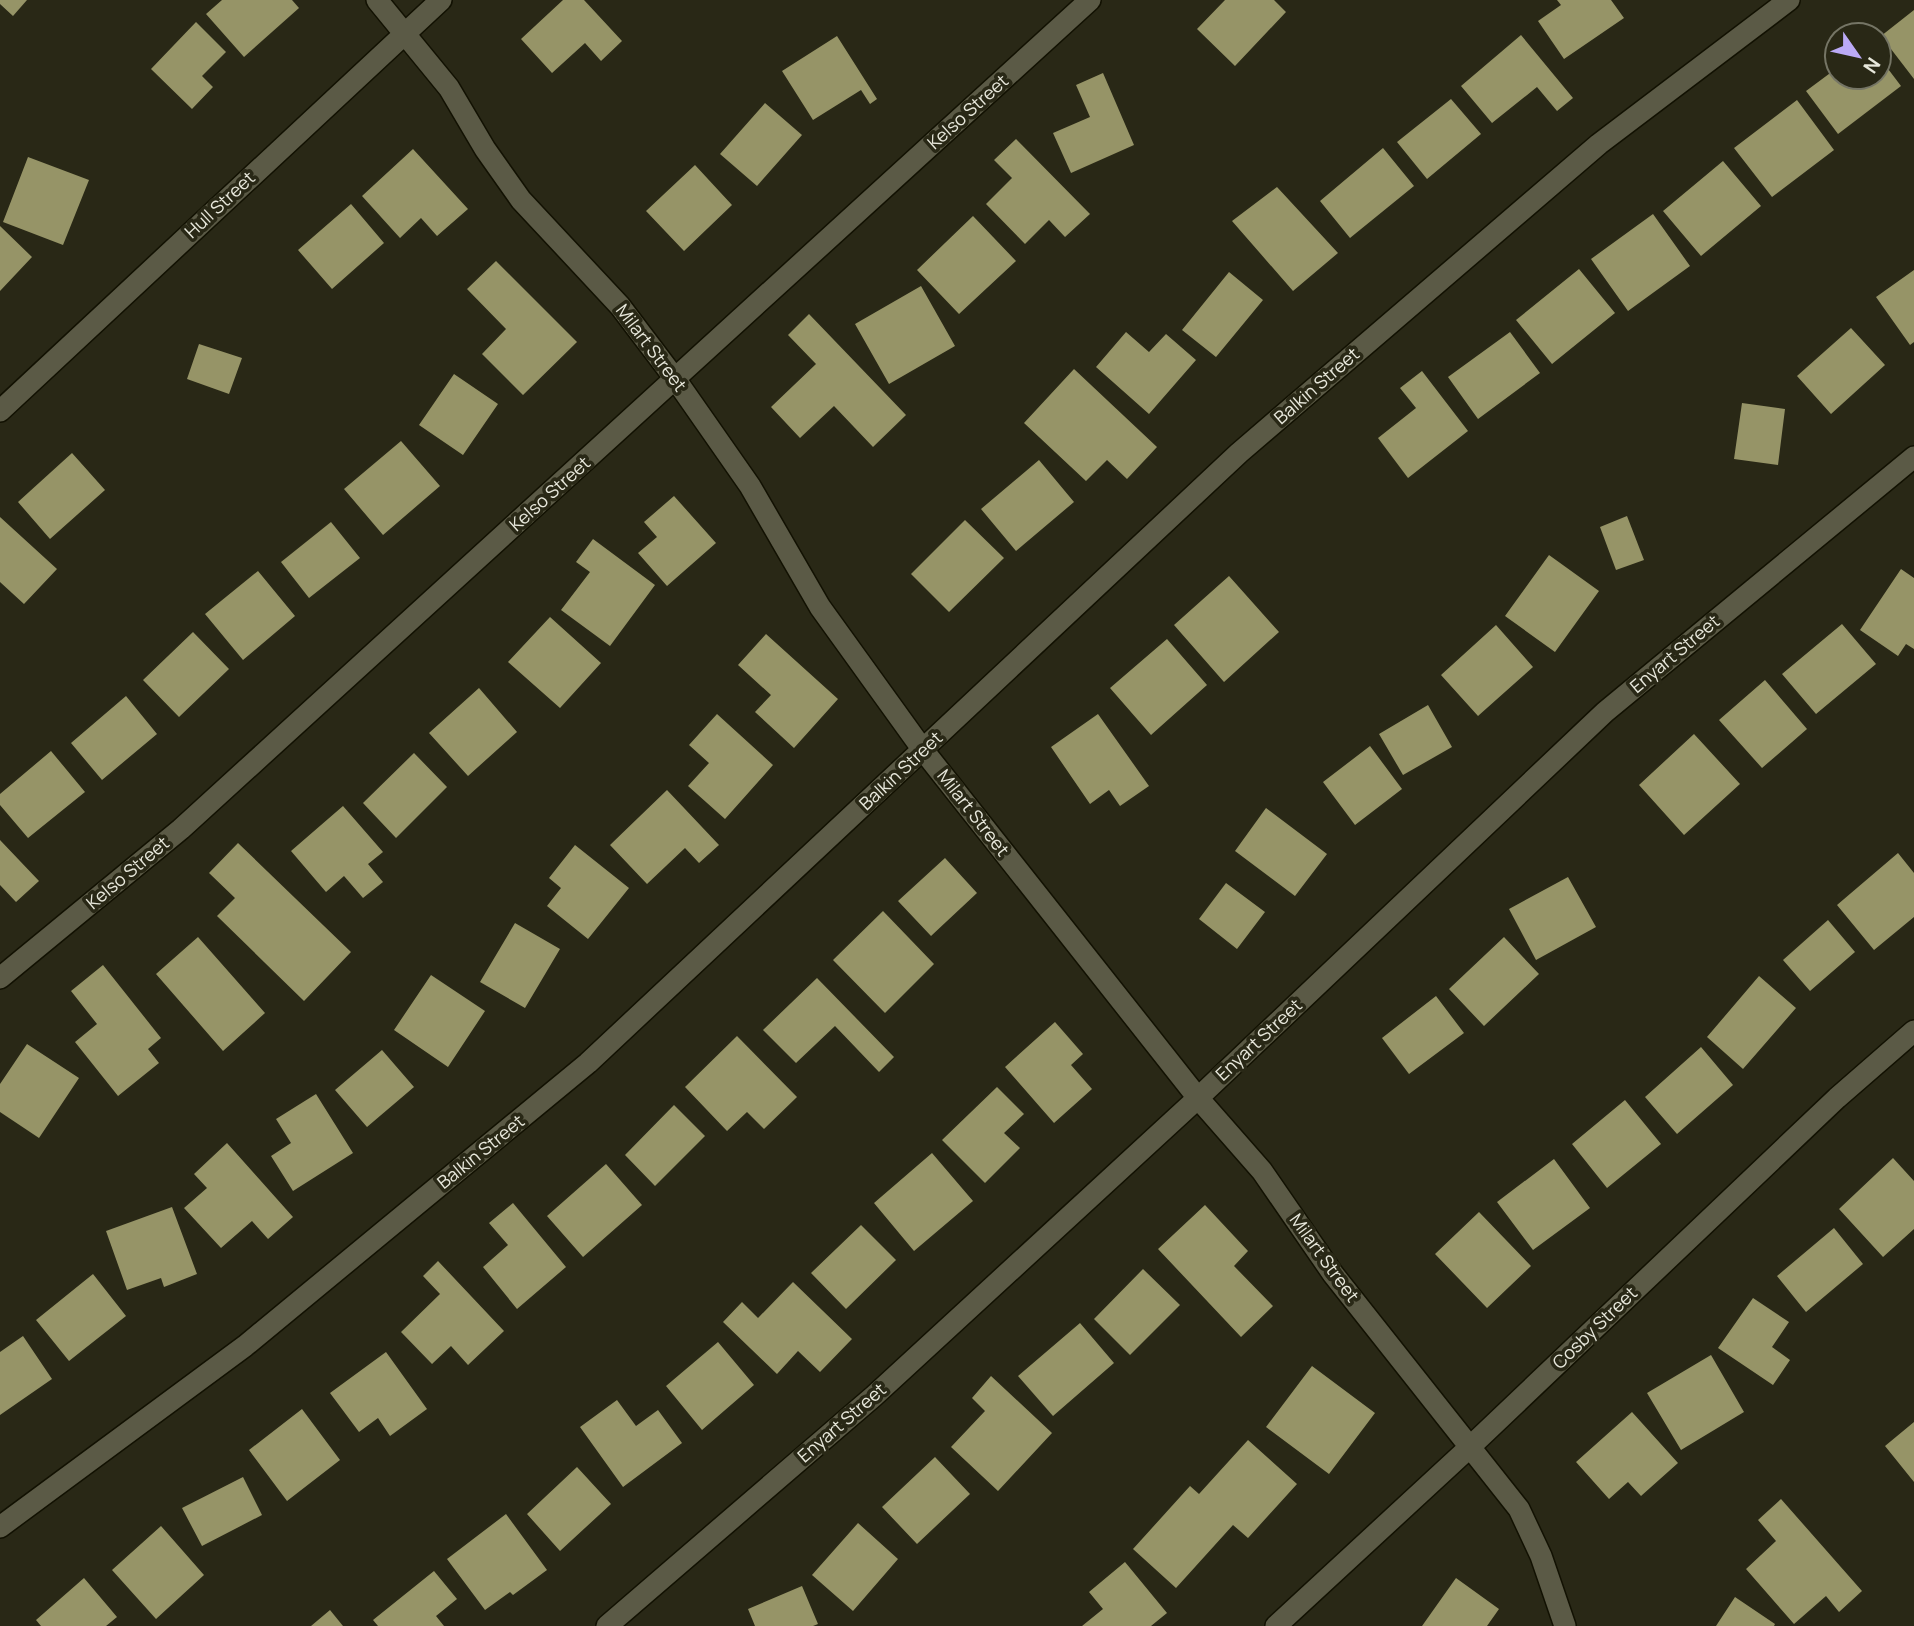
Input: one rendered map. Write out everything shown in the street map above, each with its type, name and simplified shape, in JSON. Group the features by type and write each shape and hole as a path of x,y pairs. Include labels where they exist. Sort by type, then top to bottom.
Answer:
{"street":[{"name":"Milart Street","path":"377,0 449,88 485,149 521,200 620,306 676,380 750,485 820,607 923,750 1198,1098 1262,1171 1333,1274 1519,1509 1541,1556 1565,1626"},
{"name":"Hull Street","path":"0,411 441,0"},
{"name":"Kelso Street","path":"0,978 181,829 1090,0"},
{"name":"Balkin Street","path":"0,1527 245,1346 588,1063 1250,443 1599,144 1789,0"},
{"name":"Enyart Street","path":"607,1626 874,1396 1198,1098 1605,712 1914,457"},
{"name":"Cosby Street","path":"1276,1626 1471,1447 1837,1098 1914,1031"}],"building":[{"path":"0,0 27,0 13,16 0,4"},
{"path":"222,0 292,0 299,8 244,57 206,14"},
{"path":"563,0 584,0 622,41 601,61 585,43 552,73 521,39"},
{"path":"1225,0 1274,0 1286,12 1235,66 1197,29"},
{"path":"1557,0 1611,0 1624,18 1564,59 1538,21 1561,5"},
{"path":"1914,10 1914,79 1893,52 1893,27"},
{"path":"196,22 226,52 202,76 213,87 192,109 151,69"},
{"path":"1521,35 1573,98 1557,111 1537,87 1492,123 1461,86"},
{"path":"837,36 877,99 870,104 861,90 813,120 782,71"},
{"path":"1103,73 1134,145 1071,173 1053,133 1090,117 1076,85"},
{"path":"1893,75 1901,86 1838,134 1806,91 1823,78 1823,91 1893,91"},
{"path":"1451,99 1481,134 1427,179 1397,142"},
{"path":"1797,100 1834,150 1772,197 1734,148"},
{"path":"765,103 802,135 757,186 720,154"},
{"path":"1016,139 1090,214 1065,237 1049,220 1025,244 986,204 1012,178 994,160"},
{"path":"1383,148 1414,186 1350,238 1320,201"},
{"path":"413,149 468,209 437,236 421,218 400,238 362,196"},
{"path":"28,157 89,180 63,245 3,222"},
{"path":"1723,161 1761,206 1701,256 1663,211"},
{"path":"695,165 732,205 684,251 646,211"},
{"path":"1277,187 1338,253 1293,291 1232,221"},
{"path":"351,204 384,243 332,289 298,250"},
{"path":"1653,214 1690,266 1628,311 1591,259"},
{"path":"973,216 1016,261 959,314 917,270"},
{"path":"0,226 32,257 0,291"},
{"path":"496,261 577,342 523,395 482,354 506,329 467,289"},
{"path":"1579,269 1615,313 1552,364 1516,320"},
{"path":"1914,270 1914,342 1910,345 1876,297"},
{"path":"1229,272 1263,300 1216,357 1182,330"},
{"path":"921,286 955,346 889,384 855,324"},
{"path":"809,314 906,415 873,447 834,406 800,438 771,407 816,364 788,335"},
{"path":"1851,328 1885,365 1831,414 1797,376"},
{"path":"1126,332 1149,352 1166,334 1196,360 1149,414 1096,367"},
{"path":"1510,332 1540,373 1478,419 1448,377"},
{"path":"199,344 242,358 229,394 187,379"},
{"path":"1074,369 1157,447 1127,479 1107,460 1086,481 1024,423"},
{"path":"1422,371 1468,431 1408,478 1378,438 1416,408 1400,388"},
{"path":"454,374 498,404 463,455 419,425"},
{"path":"1742,403 1785,409 1778,465 1734,459"},
{"path":"401,441 440,486 383,535 344,489"},
{"path":"72,453 105,490 50,539 18,502"},
{"path":"1039,460 1074,502 1016,551 981,509"},
{"path":"674,496 716,543 667,586 638,553 657,537 644,522"},
{"path":"1627,516 1644,560 1616,570 1600,527"},
{"path":"0,517 57,569 24,604 0,582"},
{"path":"965,520 1004,558 949,612 911,574"},
{"path":"331,522 360,558 309,598 281,562"},
{"path":"593,539 655,585 610,646 561,610 590,572 576,562"},
{"path":"1549,555 1599,591 1555,652 1505,616"},
{"path":"1901,569 1914,578 1914,649 1906,644 1898,656 1860,630"},
{"path":"258,571 295,616 243,660 205,614"},
{"path":"1229,576 1279,632 1224,682 1174,625"},
{"path":"550,617 601,663 560,708 508,662"},
{"path":"1842,624 1876,664 1816,714 1782,674"},
{"path":"1496,625 1533,667 1478,716 1441,675"},
{"path":"193,632 229,669 179,717 143,680"},
{"path":"766,634 838,699 794,748 755,712 771,695 738,665"},
{"path":"1167,639 1207,685 1151,735 1110,688"},
{"path":"1765,680 1807,729 1762,768 1719,720"},
{"path":"479,688 517,732 468,776 429,733"},
{"path":"126,696 157,734 102,780 71,743"},
{"path":"1428,705 1452,747 1403,775 1379,734"},
{"path":"717,714 773,765 725,819 688,786 709,763 689,745"},
{"path":"1098,714 1149,786 1120,806 1109,790 1090,804 1051,747"},
{"path":"1694,734 1740,784 1684,835 1639,785"},
{"path":"1370,746 1402,789 1355,825 1323,782"},
{"path":"51,751 85,792 28,838 0,805 0,794"},
{"path":"414,753 447,787 396,838 363,803"},
{"path":"667,790 719,845 699,863 685,848 647,884 610,845"},
{"path":"343,806 383,852 368,864 383,882 363,898 344,876 326,892 291,851"},
{"path":"1266,808 1327,854 1295,896 1235,851"},
{"path":"0,840 39,881 16,902 0,885"},
{"path":"238,843 351,952 304,1001 217,916 235,898 209,873"},
{"path":"575,845 629,888 588,939 547,906 561,888 549,878"},
{"path":"1898,853 1914,873 1914,917 1874,950 1837,905"},
{"path":"945,858 977,893 931,936 898,901"},
{"path":"1568,877 1596,927 1536,960 1509,909"},
{"path":"1226,883 1265,912 1237,949 1199,919"},
{"path":"883,911 934,964 885,1013 833,960"},
{"path":"1828,920 1855,952 1810,991 1783,960"},
{"path":"515,923 560,949 525,1008 480,982"},
{"path":"198,937 265,1013 223,1051 156,974"},
{"path":"1504,937 1539,974 1484,1026 1449,989"},
{"path":"103,965 161,1038 148,1049 159,1063 118,1096 75,1042 97,1024 71,991"},
{"path":"431,975 485,1011 448,1067 394,1030"},
{"path":"1759,976 1796,1008 1743,1069 1707,1037"},
{"path":"817,978 894,1057 879,1072 835,1026 796,1063 763,1030"},
{"path":"1436,996 1464,1033 1409,1074 1382,1038"},
{"path":"1055,1022 1083,1054 1071,1065 1092,1089 1054,1123 1005,1067"},
{"path":"737,1036 797,1097 764,1129 747,1112 727,1131 685,1087"},
{"path":"27,1044 79,1078 39,1138 0,1112 0,1084"},
{"path":"1701,1047 1733,1085 1677,1134 1645,1097"},
{"path":"382,1050 414,1087 367,1127 335,1090"},
{"path":"997,1087 1024,1114 1004,1133 1020,1148 985,1183 942,1140"},
{"path":"316,1094 353,1153 293,1191 271,1156 291,1143 276,1119"},
{"path":"1625,1100 1661,1144 1607,1188 1572,1144"},
{"path":"674,1105 705,1136 655,1186 625,1155"},
{"path":"227,1143 293,1217 268,1239 252,1221 221,1248 184,1208 207,1188 194,1174"},
{"path":"932,1153 973,1201 914,1251 874,1203"},
{"path":"1893,1158 1914,1181 1914,1229 1883,1257 1839,1209"},
{"path":"1554,1159 1590,1208 1533,1250 1497,1202"},
{"path":"606,1164 642,1205 583,1257 547,1216"},
{"path":"513,1203 566,1267 517,1309 483,1267 508,1245 489,1223"},
{"path":"1205,1205 1248,1251 1234,1266 1273,1306 1241,1337 1158,1249"},
{"path":"172,1207 197,1274 164,1287 161,1278 127,1290 106,1231"},
{"path":"1479,1212 1531,1266 1487,1308 1435,1254"},
{"path":"861,1225 896,1260 846,1309 811,1273"},
{"path":"1834,1228 1863,1264 1806,1312 1777,1276"},
{"path":"438,1261 504,1331 468,1365 451,1346 432,1364 401,1332 440,1294 423,1276"},
{"path":"1143,1269 1180,1305 1130,1355 1094,1319"},
{"path":"93,1274 126,1316 69,1361 36,1320"},
{"path":"793,1282 852,1339 820,1372 798,1351 777,1374 723,1322 742,1302 758,1318"},
{"path":"1753,1298 1789,1322 1772,1347 1790,1360 1773,1385 1718,1348"},
{"path":"1080,1323 1114,1363 1053,1416 1018,1376"},
{"path":"23,1336 52,1379 0,1415 0,1352"},
{"path":"718,1342 754,1385 702,1430 666,1386"},
{"path":"386,1352 427,1409 390,1436 378,1418 359,1432 330,1393"},
{"path":"1711,1355 1744,1412 1681,1450 1647,1393"},
{"path":"1312,1366 1375,1413 1329,1474 1266,1427"},
{"path":"991,1376 1052,1433 998,1491 951,1447 985,1411 972,1398"},
{"path":"617,1400 636,1426 658,1410 682,1443 623,1487 580,1427"},
{"path":"302,1409 340,1460 287,1501 249,1450"},
{"path":"1632,1412 1678,1463 1641,1496 1628,1482 1609,1499 1576,1462"},
{"path":"1914,1422 1914,1482 1885,1446"},
{"path":"1248,1440 1297,1484 1248,1538 1233,1525 1176,1588 1133,1549 1190,1486 1199,1494"},
{"path":"935,1457 970,1494 917,1544 882,1507"},
{"path":"577,1467 611,1504 560,1551 527,1514"},
{"path":"243,1477 262,1515 202,1546 182,1508"},
{"path":"1781,1499 1862,1591 1839,1612 1826,1596 1794,1624 1746,1569 1776,1541 1758,1520"},
{"path":"506,1514 547,1570 513,1595 510,1592 485,1610 447,1559"},
{"path":"858,1523 898,1559 853,1611 812,1575"},
{"path":"161,1526 204,1575 156,1619 112,1570"},
{"path":"1125,1562 1167,1613 1151,1626 1082,1626 1103,1609 1089,1592"},
{"path":"434,1571 457,1599 436,1616 444,1626 378,1626 373,1620"},
{"path":"84,1578 117,1617 106,1626 41,1626 36,1620"},
{"path":"1456,1578 1499,1609 1487,1626 1422,1626"},
{"path":"802,1586 818,1624 755,1626 748,1609"},
{"path":"1735,1597 1775,1624 1774,1626 1716,1626"},
{"path":"330,1610 343,1626 311,1626"}]}
